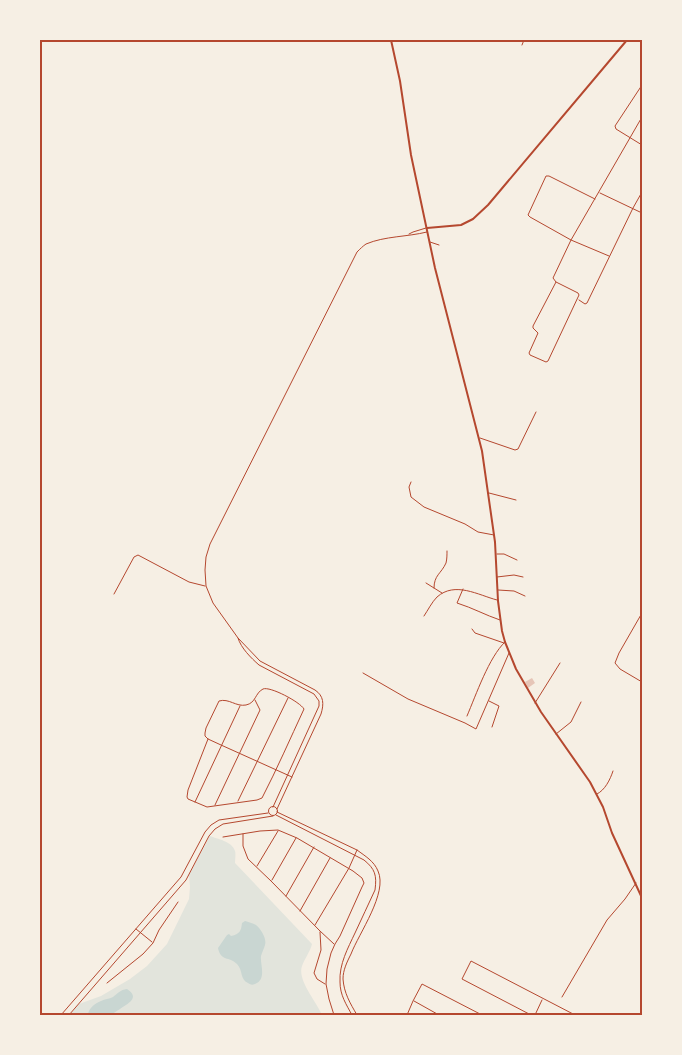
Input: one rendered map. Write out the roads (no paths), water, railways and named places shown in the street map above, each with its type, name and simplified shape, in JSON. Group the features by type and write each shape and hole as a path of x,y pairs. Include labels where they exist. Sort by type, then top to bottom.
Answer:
{"main road":[{"path":"391,40 400,81 411,155 435,268 482,451 494,535 500,620 505,642 516,669 535,703 590,782 603,807 612,833 642,898"},
{"path":"427,228 461,225 488,206 627,40"},
{"path":"428,232 432,228"}],"street":[{"path":"522,45 524,40"},
{"path":"642,85 616,126 616,129 642,144"},
{"path":"556,282 533,328 538,333 529,352 530,355 546,362 579,295 552,278 571,240 642,117"},
{"path":"595,199 546,176 528,215 571,240 609,256"},
{"path":"599,192 642,213"},
{"path":"578,299 585,304 587,303 642,192"},
{"path":"276,815 277,809 321,714 324,705 323,700 319,692 260,661 238,638 213,603 206,586 206,557 210,544 357,252 365,244 427,228"},
{"path":"409,234 428,232"},
{"path":"430,242 439,245"},
{"path":"478,438 515,450 518,449 536,412"},
{"path":"411,482 409,487 411,497 424,507 465,524 478,532 494,535"},
{"path":"489,493 516,500"},
{"path":"434,588 434,580 447,559 447,551"},
{"path":"496,554 504,554 516,560"},
{"path":"114,594 134,557 138,555 189,582 206,586"},
{"path":"497,577 514,575 523,577"},
{"path":"426,584 442,594"},
{"path":"424,616 436,598 456,588 498,601"},
{"path":"463,589 457,603 477,609 500,620"},
{"path":"498,590 514,590 525,596"},
{"path":"642,613 619,653 616,662 620,669 642,682"},
{"path":"467,716 484,675 499,648 505,642 477,634 472,629"},
{"path":"238,638 239,642 259,665 314,694 319,701 319,706 273,807 268,810 268,813"},
{"path":"363,673 408,699 465,723 476,730 509,652"},
{"path":"535,703 560,664"},
{"path":"208,739 188,790 188,799 207,807 262,798 275,770 304,709 301,705 273,690 266,688 261,690 251,704 240,706 225,700 219,701 205,733 208,739 275,770 292,777"},
{"path":"237,802 288,698"},
{"path":"215,806 260,710 254,700"},
{"path":"488,701 499,706 492,727"},
{"path":"556,734 571,722 581,702"},
{"path":"195,802 240,706"},
{"path":"596,794 604,788 613,771"},
{"path":"273,807 277,809"},
{"path":"277,812 368,857 379,872 380,892 344,969 345,993 357,1015"},
{"path":"61,1015 181,877 205,832 211,825 219,820 268,813 273,816"},
{"path":"69,1015 186,880 209,836 218,826 276,815 355,854 371,866 375,873 375,890 344,958 340,974 345,1004 352,1015"},
{"path":"257,867 278,830"},
{"path":"223,837 278,830 314,847 362,878 364,883 331,953 327,969 326,984 334,1015"},
{"path":"243,834 243,846 248,859 335,944"},
{"path":"271,881 296,838"},
{"path":"286,896 314,847"},
{"path":"315,926 349,868 356,850"},
{"path":"300,911 330,858"},
{"path":"562,997 607,920 625,900 636,883"},
{"path":"107,983 143,954 153,943 178,902"},
{"path":"136,928 153,943"},
{"path":"320,931 321,950 314,973 316,979 326,984"},
{"path":"531,1015 462,979 471,961 575,1015"},
{"path":"407,1015 422,984 482,1015"},
{"path":"535,1015 542,998"},
{"path":"413,1001 439,1015"}]}
